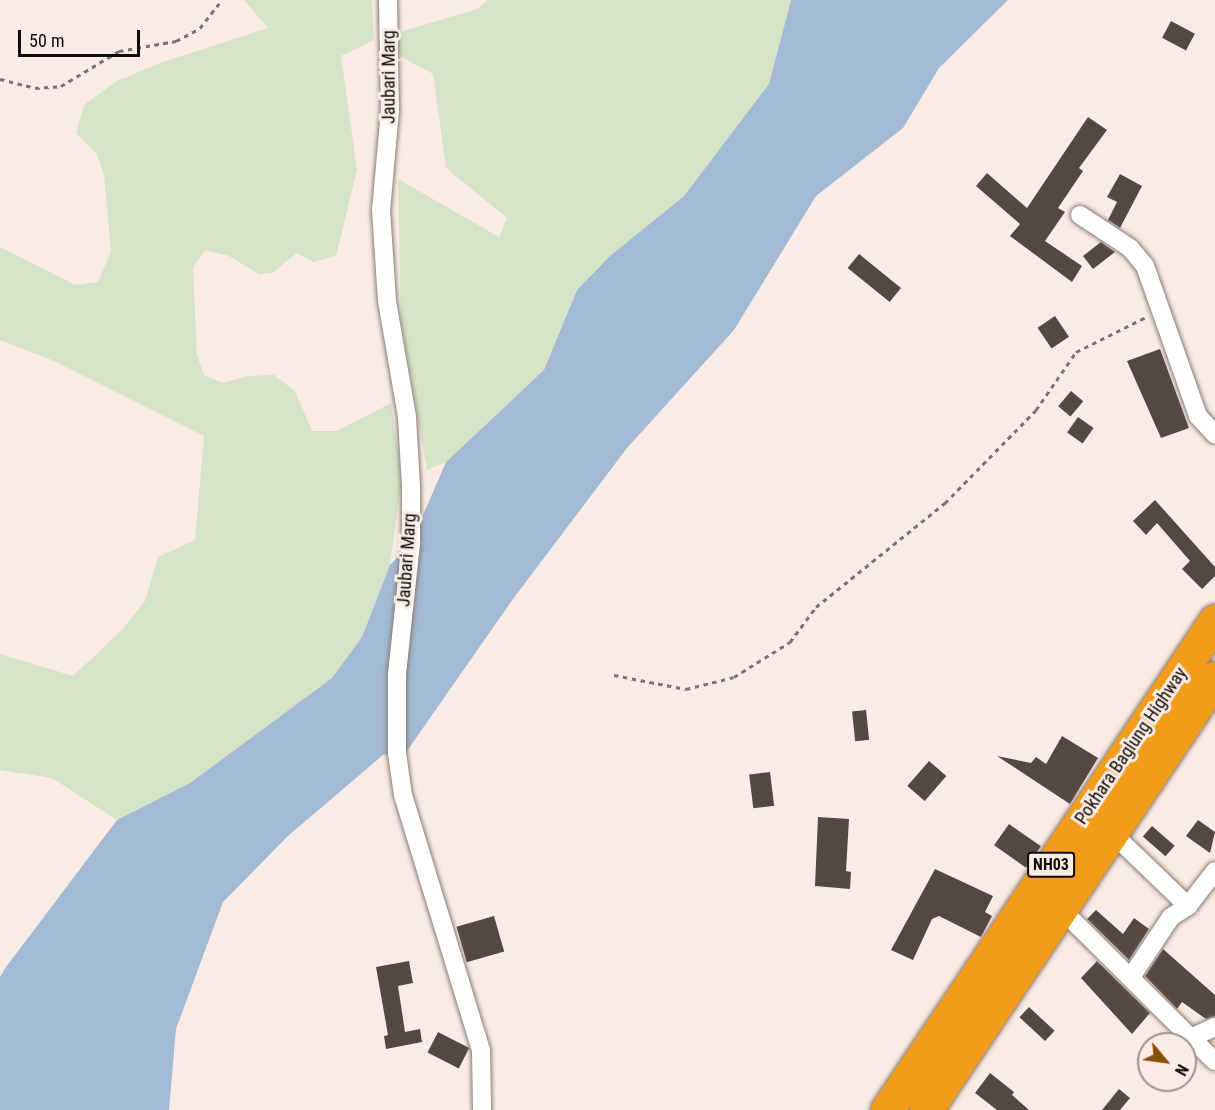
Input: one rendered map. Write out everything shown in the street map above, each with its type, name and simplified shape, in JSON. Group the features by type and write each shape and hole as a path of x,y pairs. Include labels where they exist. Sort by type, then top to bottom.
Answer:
{"highway":[{"name":"Pokhara Baglung Highway","path":"887,1110 1215,621"},
{"name":"Pokhara Baglung Highway","path":"926,1110 1059,907 1215,678"}],"street":[{"name":"Jaubari Marg","path":"388,0 390,110 381,210 387,301 407,417 411,509 396,674 397,753 403,795 481,1050 482,1110"},
{"path":"1080,216 1130,248 1145,266 1159,311 1175,343 1198,416 1215,434"},
{"path":"1111,832 1188,906"},
{"path":"1131,977 1171,917 1188,906 1215,871"},
{"path":"1059,907 1185,1032"},
{"path":"1197,1035 1215,1027"},
{"path":"1197,1044 1215,1061"}],"path":[{"path":"0,79 35,88 61,86 119,51 176,41 200,28 222,0"},
{"path":"614,675 686,689 734,677 790,642 816,607 945,503 1036,410 1076,352 1159,311"}],"green space":[{"path":"244,0 372,0 374,40 341,56 357,170 336,256 313,262 297,253 272,273 259,274 229,256 205,250 193,268 197,355 204,375 223,383 247,376 274,375 295,391 312,431 337,431 391,403 402,478 390,565 362,637 332,678 190,783 117,820 52,778 0,770 0,654 73,676 122,630 145,601 158,557 195,540 204,436 54,361 0,340 0,247 75,285 98,282 111,252 104,175 97,154 76,133 84,105 115,82 160,63 268,28"},
{"path":"488,0 791,0 769,84 684,196 610,256 577,290 544,370 446,462 427,470 401,319 398,179 499,237 507,218 446,168 433,74 400,56 397,33 477,9"}],"water":[{"path":"791,0 1008,0 939,68 903,128 816,196 734,330 627,448 513,599 407,751 383,755 288,836 223,902 176,1029 169,1110 0,1110 0,977 6,967 117,820 190,783 332,678 362,637 390,565 411,543 446,462 544,370 577,290 610,256 684,196 769,84"}],"building":[{"path":"1171,21 1195,34 1186,50 1162,38"},
{"path":"1088,117 1107,130 1079,168 1083,171 1058,208 1065,212 1045,241 1082,266 1072,282 1010,236 1020,224 976,186 987,173 1027,208"},
{"path":"1120,174 1142,186 1120,228 1108,220 1117,202 1107,197"},
{"path":"1101,242 1115,252 1093,269 1083,256"},
{"path":"859,254 901,288 890,302 848,268"},
{"path":"1055,316 1069,337 1052,348 1038,328"},
{"path":"1160,349 1189,428 1161,438 1127,361"},
{"path":"1071,391 1083,401 1070,417 1058,406"},
{"path":"1078,417 1094,428 1083,443 1067,433"},
{"path":"1155,500 1215,567 1215,576 1202,589 1182,569 1190,561 1157,523 1146,535 1133,521"},
{"path":"866,710 869,740 855,741 852,711"},
{"path":"1062,736 1098,758 1070,804 997,756 1031,763 1036,757 1046,764"},
{"path":"929,761 946,776 925,801 907,786"},
{"path":"770,772 774,806 753,808 749,775"},
{"path":"818,817 849,819 846,871 851,872 850,889 815,886"},
{"path":"1198,820 1215,832 1210,853 1186,836"},
{"path":"1009,824 1041,846 1026,868 994,845"},
{"path":"1152,826 1175,846 1165,856 1143,837"},
{"path":"935,869 993,896 985,912 992,916 981,937 939,916 932,919 913,960 891,950"},
{"path":"1096,910 1123,934 1134,918 1149,929 1129,960 1087,919"},
{"path":"494,916 504,952 467,962 457,927"},
{"path":"1163,949 1215,995 1215,1016 1206,1019 1182,1002 1177,1009 1145,976"},
{"path":"409,961 413,983 398,986 405,1032 420,1029 422,1042 386,1049 384,1036 388,1035 376,967"},
{"path":"1097,961 1150,1013 1132,1034 1081,978"},
{"path":"1029,1007 1055,1031 1045,1041 1019,1017"},
{"path":"438,1032 469,1048 459,1068 428,1052"},
{"path":"990,1073 1014,1092 1012,1095 1029,1110 997,1110 975,1093"},
{"path":"1119,1089 1130,1098 1120,1110 1102,1110"}]}
